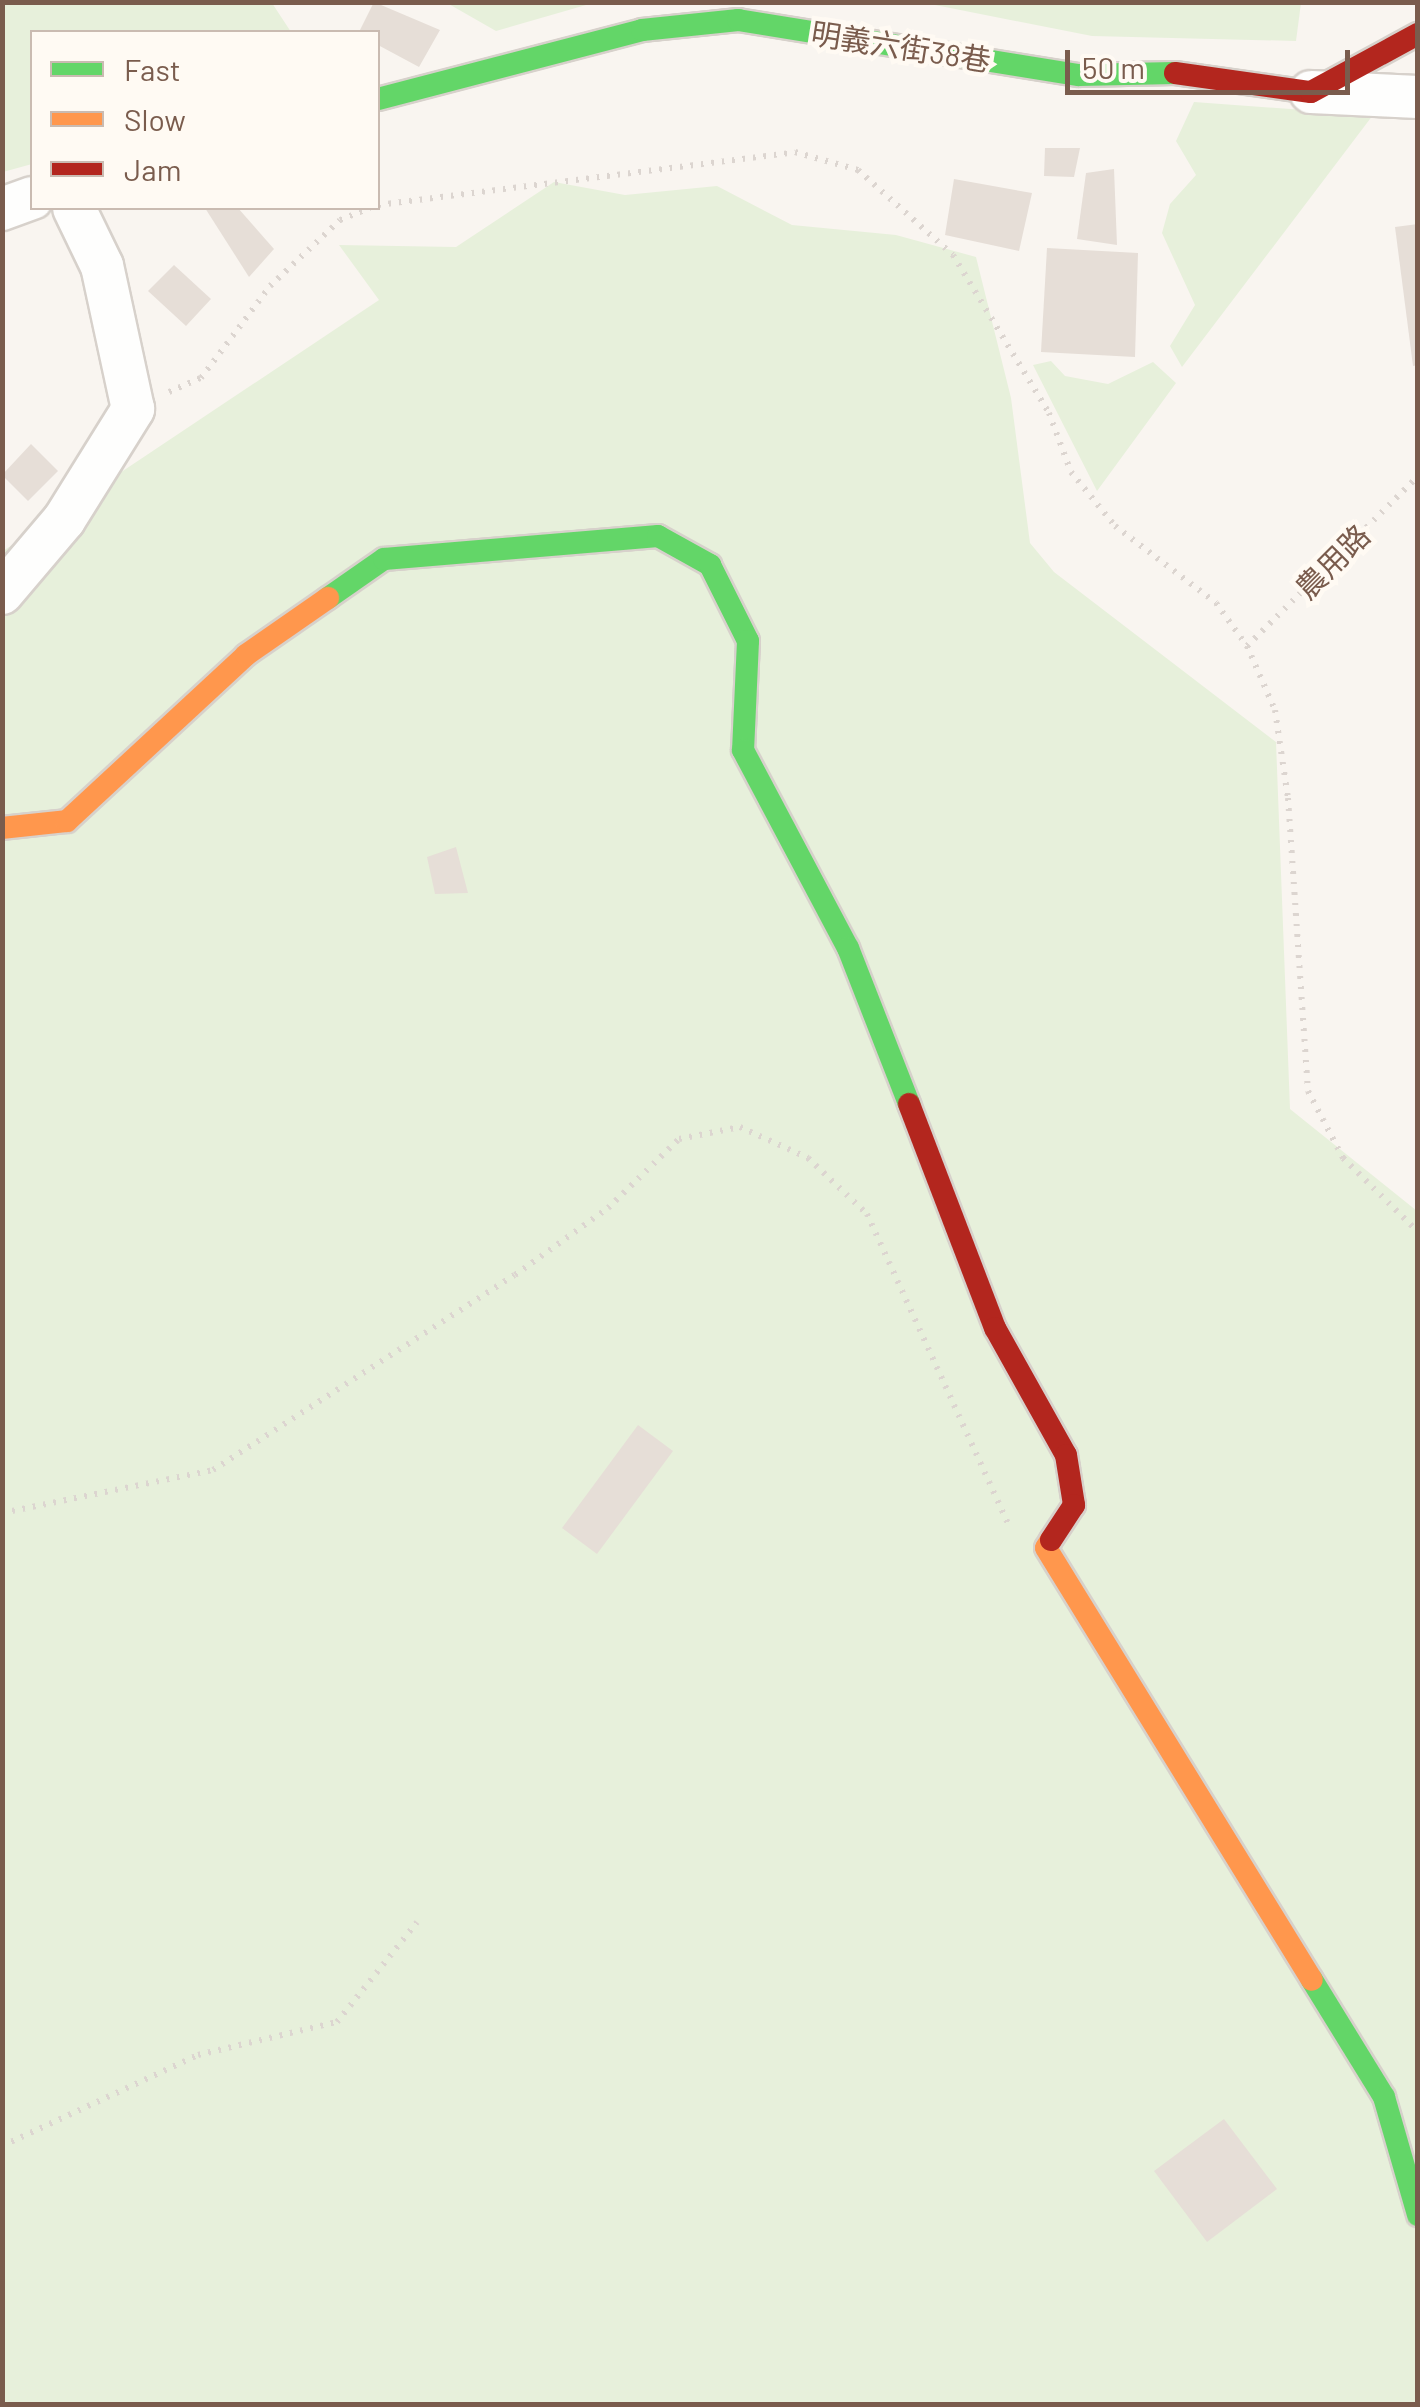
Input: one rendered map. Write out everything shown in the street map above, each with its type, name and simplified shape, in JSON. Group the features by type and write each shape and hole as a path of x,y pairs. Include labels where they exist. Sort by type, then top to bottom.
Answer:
{"street":[{"name":"明義六街38巷","path":"380,97 642,30 738,20 1079,75 1188,73 1311,92"},
{"path":"1311,92 1418,34"},
{"path":"1311,92 1418,97"},
{"path":"2,210 30,199"},
{"path":"2,593 64,520 133,410 102,266 75,210"},
{"path":"2,828 67,821 246,654 384,559 658,536 710,565 748,642 743,750 848,948 994,1328 1066,1455 1074,1505 1046,1548 1384,2097 1418,2215"}],"path":[{"path":"380,205 795,152 858,170 953,255 1048,413 1071,472 1115,526 1216,604 1247,646 1275,710 1288,798 1308,1092 1344,1158 1418,1232"},
{"path":"133,410 201,378 270,286 340,220 365,210"},
{"name":"農用路","path":"1247,646 1418,476"},
{"path":"2,1513 213,1470 546,1253 679,1139 740,1127 808,1158 867,1214 999,1517 1046,1548"},
{"path":"2,2146 198,2055 337,2022 417,1922"}],"green space":[{"path":"3,2 272,3 290,30 30,30 30,165 3,172"},
{"path":"1301,2 1296,41 1092,36 925,3"},
{"path":"447,3 593,3 496,31"},
{"path":"1194,102 1373,115 1182,367 1170,346 1195,305 1162,233 1170,204 1196,175 1176,141"},
{"path":"554,182 625,195 717,186 792,225 896,235 976,257 1011,398 1030,543 1054,572 1276,742 1290,1109 1417,1211 1417,2404 3,2404 3,551 379,300 339,245 456,247"},
{"path":"1051,361 1065,376 1108,384 1153,362 1176,383 1097,491 1033,365"}],"building":[{"path":"374,2 440,30 419,67 380,46 380,30 360,30"},
{"path":"1045,148 1080,148 1074,177 1044,176"},
{"path":"1114,169 1117,245 1077,239 1086,173"},
{"path":"954,179 1032,193 1019,251 945,235"},
{"path":"206,210 240,210 274,249 249,277"},
{"path":"1418,224 1418,365 1413,366 1395,227"},
{"path":"1047,248 1138,253 1135,357 1041,352"},
{"path":"174,265 211,299 186,326 148,291"},
{"path":"31,444 58,471 28,501 2,475"},
{"path":"456,847 468,893 435,894 427,857"},
{"path":"638,1425 673,1451 597,1554 562,1528"},
{"path":"1224,2119 1277,2189 1207,2242 1154,2171"}],"traffic: fast":[{"path":"380,98 642,30 738,20 1079,75 1175,73"},
{"path":"328,598 384,559 658,536 710,565 748,641 743,750 848,948 909,1104"},
{"path":"1312,1980 1384,2097 1418,2215"}],"traffic: slow":[{"path":"2,828 67,821 246,655 328,598"},
{"path":"1051,1540 1046,1548 1312,1980"}],"traffic: jam":[{"path":"1175,73 1311,92 1418,34"},
{"path":"909,1104 995,1328 1066,1455 1074,1505 1051,1540"}]}
